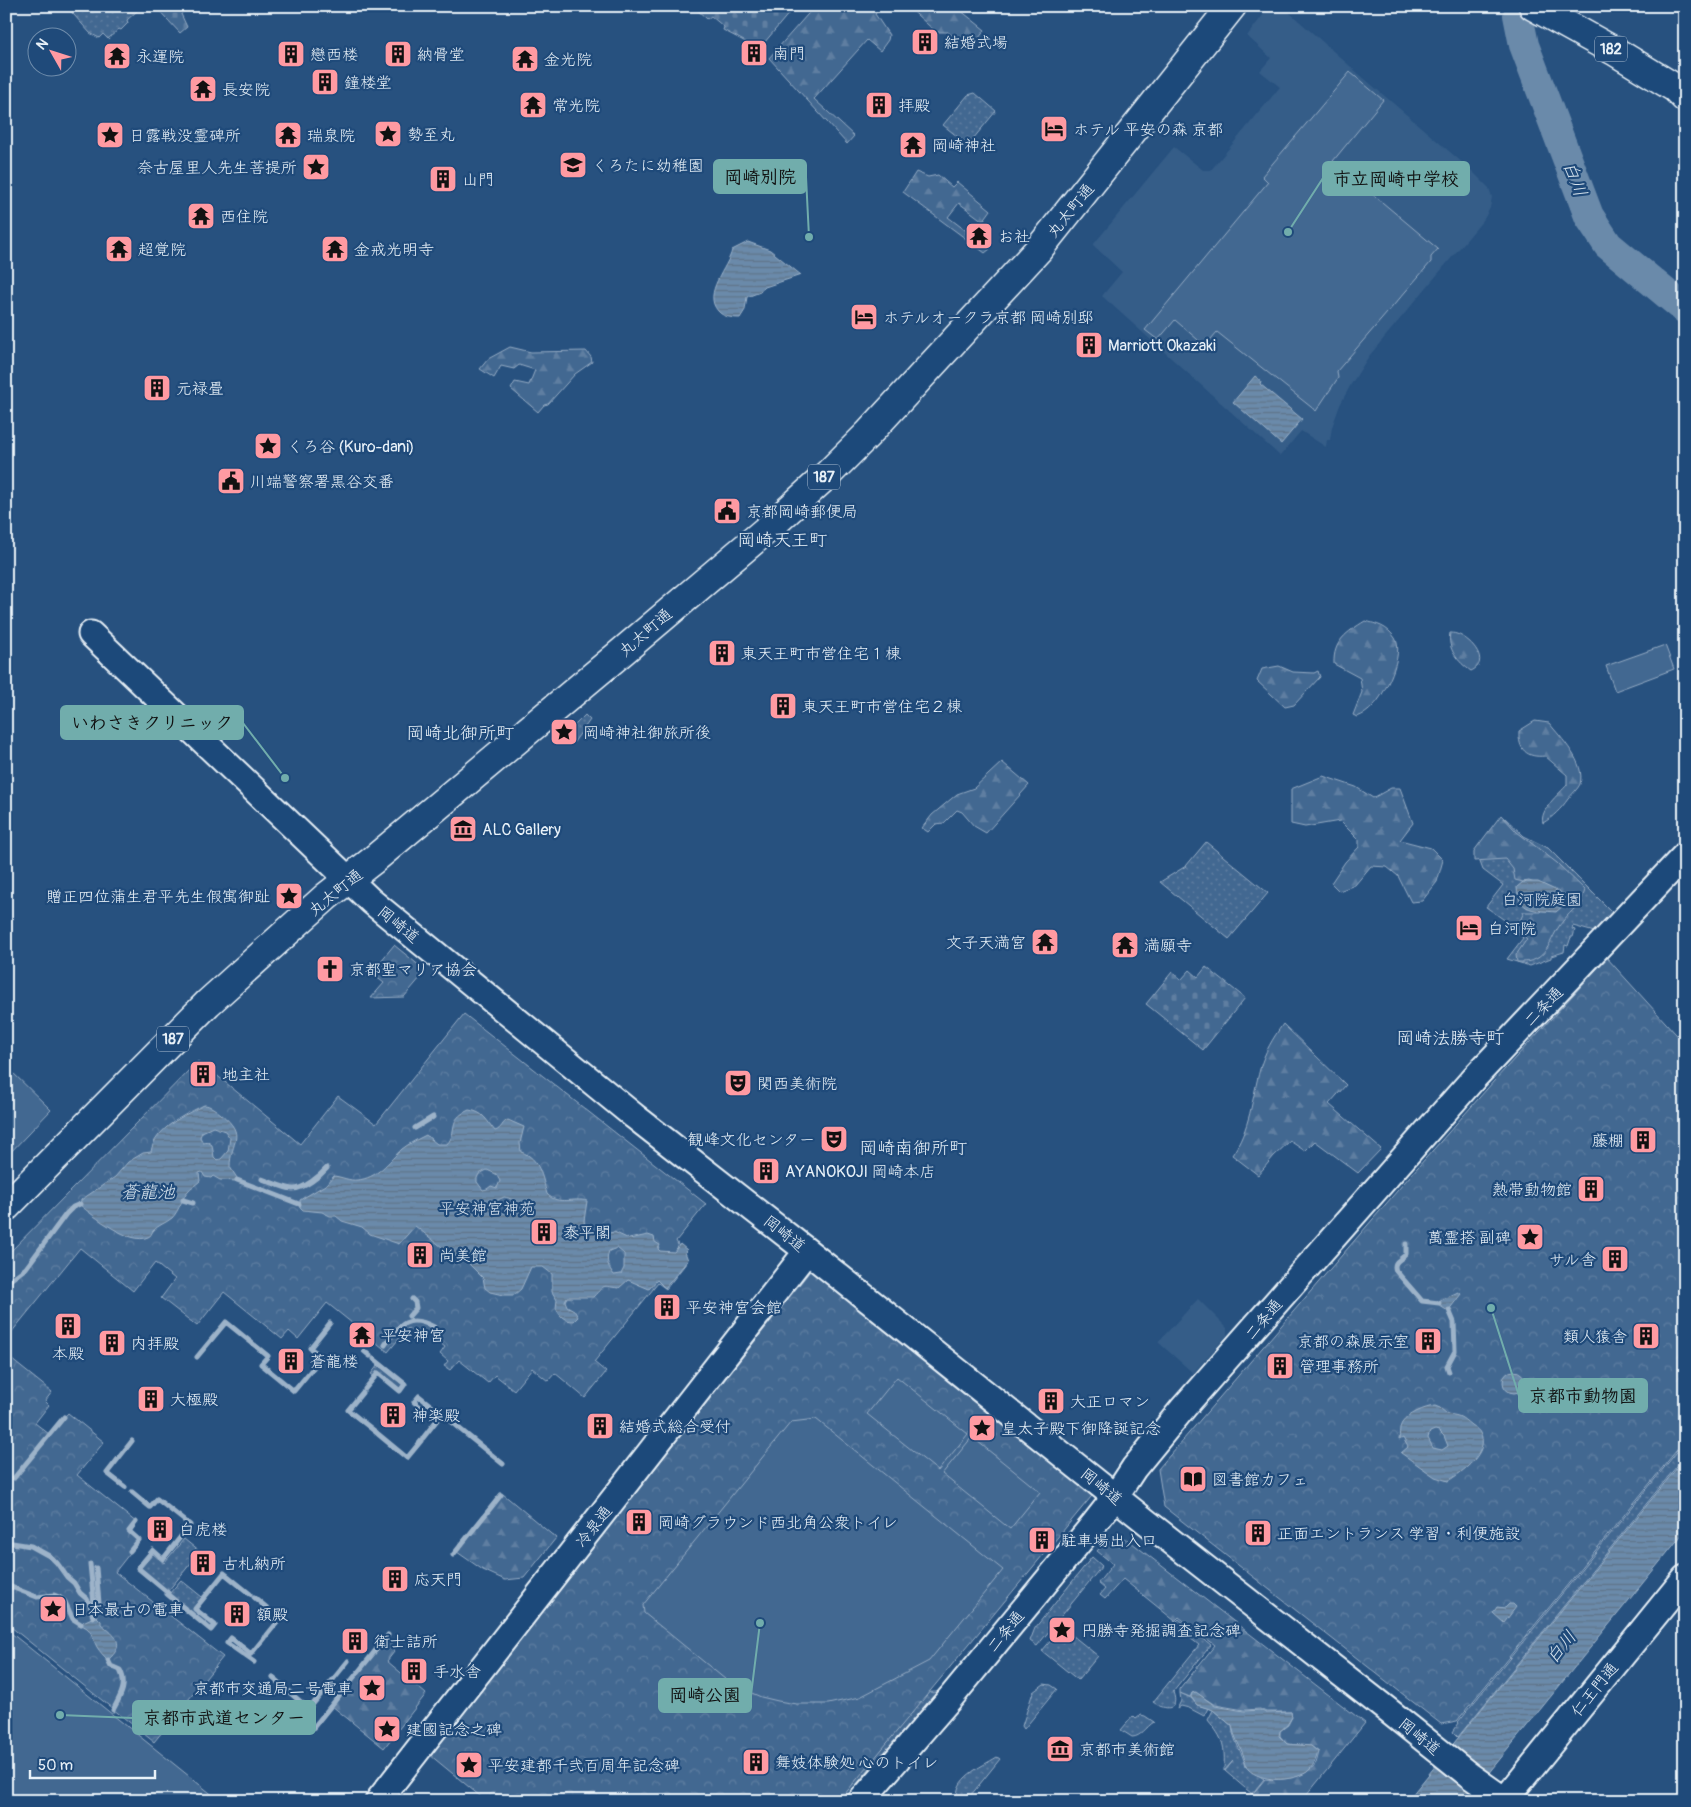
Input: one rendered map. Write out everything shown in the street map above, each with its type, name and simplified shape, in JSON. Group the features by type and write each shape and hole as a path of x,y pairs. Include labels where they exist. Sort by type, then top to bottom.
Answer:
{"main road":[{"name":"丸太町通","path":"6,1207 208,1003 327,896 348,881 772,525 828,474 868,434 1038,250 1232,6"},
{"name":"182","path":"1533,6 1616,52 1674,88 1685,98"}],"street":[{"name":"岡崎道","path":"91,634 348,881 634,1116 807,1251 1115,1497 1500,1797"},
{"name":"二条通","path":"862,1801 952,1696 1115,1497 1134,1468 1184,1407 1461,1093 1685,854"},
{"name":"冷泉通","path":"378,1801 807,1251"},
{"name":"仁王門通","path":"1500,1797 1685,1578"}],"shaded area":[{"path":"1270,6 1282,6 1471,170 1489,188 1492,197 1490,208 1484,219 1369,356 1340,405 1332,427 1330,440 1327,440 1326,447 1301,431 1280,456 1102,296 1122,272 1093,245 1174,147 1203,170 1211,170 1280,87 1260,71 1271,58 1247,36"},
{"path":"1198,1299 1227,1328 1227,1335 1193,1373 1158,1342"}],"green space":[{"path":"66,6 133,6 137,11 127,20 128,23 121,30 119,29 108,39 103,34 99,38 90,33"},
{"path":"155,6 189,6 181,14 187,27 180,33"},
{"path":"693,6 795,6 759,49 723,30 724,27 711,16 707,19"},
{"path":"815,6 882,6 875,14 889,35 888,40 880,51 867,40 814,99 854,136 847,144 769,58"},
{"path":"907,6 955,6 985,30 969,51 948,32 936,32"},
{"path":"1350,72 1383,100 1333,161 1438,249 1431,257 1431,262 1337,371 1338,378 1316,411 1217,332 1205,346 1175,320 1158,340 1145,330 1268,182 1262,176"},
{"path":"975,93 996,111 968,145 943,125 968,95"},
{"path":"916,172 928,177 938,175 952,187 957,182 991,210 983,221 959,203 948,217 990,249 985,253 903,192"},
{"path":"510,347 531,352 586,351 591,357 592,362 575,374 548,404 544,405 538,412 511,389 515,382 529,385 535,370 519,365 514,369 501,366 494,378 480,369 488,359"},
{"path":"1365,621 1381,626 1392,634 1397,645 1397,653 1392,674 1378,701 1370,710 1357,717 1353,715 1362,692 1360,678 1334,664 1334,656 1342,638"},
{"path":"1450,633 1463,637 1470,642 1479,654 1480,661 1471,671 1454,655 1450,644"},
{"path":"1665,645 1674,669 1615,691 1606,666"},
{"path":"1279,666 1293,672 1314,673 1318,671 1320,677 1294,705 1285,707 1257,681 1262,669"},
{"path":"585,715 590,720 574,742 569,743 562,738"},
{"path":"1535,721 1549,723 1566,743 1576,759 1581,776 1580,784 1576,790 1557,812 1543,823 1544,813 1547,808 1567,785 1567,775 1545,756 1533,756 1522,748 1519,731"},
{"path":"1002,762 1029,785 986,833 974,826 962,812 957,810 944,823 936,824 928,832 922,828 932,815 957,794 974,788"},
{"path":"1323,776 1356,787 1373,798 1391,788 1400,788 1413,823 1400,840 1431,848 1443,860 1437,882 1422,901 1411,902 1398,876 1387,867 1371,866 1355,885 1339,891 1331,883 1345,862 1359,847 1359,840 1340,821 1305,827 1291,824 1291,789"},
{"path":"1501,815 1517,832 1557,863 1585,890 1581,900 1558,928 1542,955 1528,962 1517,962 1516,955 1527,939 1518,931 1518,925 1524,912 1540,912 1546,906 1542,886 1529,881 1515,880 1513,869 1505,859 1474,861 1474,851"},
{"name":"白河院庭園","path":"1505,818 1524,836 1548,848 1615,915 1598,933 1573,926 1572,929 1575,930 1573,937 1571,937 1568,946 1565,945 1564,952 1530,966 1507,959 1523,938 1509,927 1510,924 1486,907 1503,885 1483,870 1477,854"},
{"path":"1206,842 1268,893 1229,939 1160,882 1186,866"},
{"path":"394,945 426,971 404,997 371,998 384,983 371,973"},
{"path":"1607,958 1685,1044 1685,1440 1457,1721 1441,1724 1164,1507 1158,1469 1410,1176"},
{"path":"1206,967 1245,998 1203,1050 1146,1004 1172,972 1181,980 1190,970 1198,977"},
{"name":"平安神宮神苑","path":"464,1014 706,1204 676,1241 687,1262 666,1289 658,1283 594,1362 606,1372 585,1398 555,1373 548,1381 532,1368 514,1390 495,1375 488,1383 459,1360 450,1370 444,1366 448,1361 440,1354 445,1347 428,1334 423,1340 408,1328 388,1352 327,1303 298,1339 289,1331 282,1339 224,1292 197,1326 161,1298 175,1279 155,1263 133,1291 80,1248 6,1339 6,1256 198,1061 300,1144 338,1096 376,1124"},
{"path":"1283,1024 1346,1085 1329,1104 1381,1149 1358,1173 1315,1141 1305,1151 1290,1141 1258,1175 1232,1155 1247,1124 1264,1057 1272,1040"},
{"path":"6,1066 51,1110 6,1157"},
{"path":"814,1266 1096,1491 839,1801 486,1801 430,1755"},
{"path":"6,1355 52,1392 45,1401 49,1405 35,1423 49,1434 68,1413 104,1442 77,1475 137,1523 131,1532 140,1540 115,1572 223,1657 154,1742 6,1623"},
{"path":"378,1365 403,1385 400,1389 378,1371 374,1376 371,1374"},
{"path":"897,1377 968,1434 938,1471 867,1414"},
{"path":"816,1419 1003,1570 929,1661 860,1697 828,1704 796,1704 761,1697 731,1684 644,1613 643,1605 791,1422"},
{"path":"972,1437 1040,1492 1010,1529 942,1474"},
{"path":"1685,1442 1685,1456 1458,1737 1453,1732 1458,1722"},
{"path":"503,1494 556,1538 524,1578 505,1580 483,1570 457,1552"},
{"path":"1121,1538 1127,1539 1365,1723 1302,1801 1258,1801 1251,1796 1265,1779 1300,1775 1312,1768 1316,1763 1319,1752 1311,1746 1287,1744 1280,1736 1280,1731 1288,1725 1292,1717 1291,1712 1266,1712 1260,1709 1244,1710 1215,1705 1195,1692 1190,1697 1180,1693 1180,1689 1215,1645 1179,1617 1175,1621 1123,1579 1105,1599 1100,1595 1105,1589 1098,1583 1113,1564 1097,1551 1104,1543"},
{"path":"184,1539 200,1552 168,1591 140,1569 153,1554 164,1563"},
{"path":"1092,1557 1102,1566 1037,1646 1030,1641 1035,1628"},
{"path":"181,1580 202,1597 193,1608 213,1625 211,1628 169,1594"},
{"path":"1179,1619 1211,1645 1173,1692 1175,1703 1173,1706 1166,1708 1153,1702 1199,1645 1173,1625"},
{"path":"1062,1627 1098,1656 1078,1680 1042,1651"},
{"path":"6,1629 220,1801 6,1801"},
{"path":"388,1637 394,1652 387,1661 426,1694 384,1748 332,1706"},
{"path":"1044,1684 1051,1685 1057,1689 1024,1729 1022,1726 1033,1692"},
{"path":"937,1692 940,1694 874,1763 847,1796 845,1794 841,1799 838,1797 900,1693"},
{"path":"1180,1693 1191,1698 1197,1705 1208,1708 1204,1716 1189,1708 1181,1706 1177,1709 1181,1701"},
{"path":"1213,1710 1232,1726 1234,1737 1246,1767 1264,1779 1252,1794 1225,1771 1233,1761 1224,1771 1222,1743 1208,1720"},
{"path":"1141,1715 1154,1722 1141,1734 1132,1737 1121,1730 1133,1716 1136,1719"},
{"path":"997,1757 1000,1759 971,1795 978,1801 958,1801 957,1793 963,1780 976,1769"}],"water":[{"path":"748,242 770,250 801,275 765,287 760,292 747,297 745,310 740,318 728,317 722,315 714,304 714,289 732,250"},
{"path":"1255,376 1261,381 1260,384 1302,419 1281,444 1233,402"},
{"path":"1523,882 1538,882 1568,896 1564,905 1556,912 1535,910 1525,906 1518,895 1517,887"},
{"name":"蒼龍池","path":"204,1105 211,1107 221,1114 234,1128 236,1139 230,1167 237,1178 236,1181 220,1180 213,1176 211,1178 205,1177 202,1172 199,1173 200,1181 186,1193 172,1218 155,1229 149,1237 141,1239 112,1228 80,1205 81,1200 115,1177 128,1162 143,1153 151,1152 153,1144 164,1129","holes":["213,1127 225,1131 230,1138 228,1151 221,1159 217,1160 214,1157 212,1145 208,1142 203,1143 200,1137 202,1132"]},
{"path":"469,1110 478,1113 484,1117 495,1131 508,1120 524,1127 520,1143 521,1152 536,1163 542,1175 547,1194 556,1200 587,1201 584,1221 585,1227 591,1233 599,1235 614,1232 629,1239 648,1235 654,1237 655,1242 660,1245 658,1249 660,1251 674,1252 680,1244 687,1250 685,1252 688,1260 665,1288 657,1280 649,1289 628,1280 619,1288 604,1286 593,1297 567,1297 565,1301 567,1306 574,1310 578,1317 571,1321 563,1318 556,1308 557,1300 552,1292 552,1274 543,1267 531,1267 521,1289 514,1295 490,1292 485,1288 483,1278 465,1260 456,1258 415,1226 399,1244 370,1234 362,1227 342,1221 336,1216 303,1210 300,1207 300,1200 327,1184 334,1176 354,1180 371,1176 382,1169 402,1149 426,1135 437,1144 447,1144 452,1135 455,1122 462,1114","holes":["487,1170 496,1174 500,1181 497,1188 491,1186 483,1190 477,1182 479,1174","504,1197 513,1200 518,1207 515,1214 507,1211 500,1214 496,1209 498,1200","617,1248 624,1254 624,1268 621,1274 614,1275 611,1270 608,1264 609,1251"]},
{"path":"1458,1292 1461,1294 1448,1311 1440,1306 1439,1301"},
{"path":"1514,1371 1522,1374 1525,1382 1522,1390 1514,1393 1506,1390 1503,1382 1506,1374"},
{"path":"1435,1406 1447,1414 1462,1418 1479,1431 1482,1440 1478,1454 1473,1461 1448,1481 1435,1477 1401,1453 1408,1447 1403,1438 1399,1440 1402,1423 1412,1414","holes":["1439,1431 1444,1436 1448,1446 1442,1450 1433,1448 1428,1438 1430,1432"]},
{"path":"1685,1458 1685,1531 1466,1801 1407,1801"},
{"path":"1509,1604 1513,1604 1516,1607 1504,1623 1493,1613 1497,1607 1505,1608"},
{"path":"96,1616 101,1621 101,1624 117,1640 117,1649 108,1660 97,1647 89,1630 80,1625"},
{"path":"1196,1692 1215,1706 1244,1711 1260,1710 1266,1713 1291,1712 1292,1717 1280,1731 1279,1736 1287,1744 1311,1746 1318,1752 1313,1766 1301,1775 1285,1779 1268,1778 1253,1773 1247,1767 1232,1726 1213,1710 1197,1705 1191,1697 1192,1693"}],"waterway":[{"name":"白川","path":"1518,15 1524,45 1589,216 1608,245 1685,309"},
{"path":"415,1128 433,1117"},
{"path":"262,1179 293,1189 312,1182 327,1168"},
{"path":"237,1180 299,1204"},
{"path":"183,1200 193,1203"},
{"path":"6,1283 26,1268 66,1214 73,1207 80,1204"},
{"path":"1406,1244 1406,1254 1396,1263 1396,1271 1422,1301 1439,1303"},
{"path":"409,1316 416,1308 415,1302 412,1299"},
{"path":"1449,1310 1454,1322 1455,1351 1447,1366 1449,1372"},
{"path":"385,1345 395,1331 411,1321 425,1323 434,1327 435,1331"},
{"path":"197,1357 226,1322 268,1356 261,1364 294,1391 322,1357 310,1348 330,1323"},
{"path":"364,1351 370,1356"},
{"path":"365,1389 378,1373 400,1391 405,1384 374,1359"},
{"path":"362,1393 348,1410 377,1433"},
{"path":"423,1438 437,1420 414,1402 419,1396 503,1464"},
{"path":"14,1478 64,1417"},
{"path":"378,1434 407,1458 421,1441"},
{"path":"125,1487 107,1473 132,1441"},
{"path":"132,1492 150,1507 157,1499 190,1525 163,1559 153,1550 138,1568 167,1594 211,1630 215,1625 195,1609 224,1573 250,1594"},
{"path":"453,1555 501,1495"},
{"path":"130,1551 139,1540 129,1531 136,1522"},
{"path":"6,1542 31,1546 51,1557 87,1599 93,1617"},
{"path":"90,1564 94,1604"},
{"path":"96,1568 99,1603"},
{"path":"6,1585 37,1597 54,1595 59,1597 65,1602 73,1619 81,1624"},
{"path":"254,1597 280,1619 267,1635"},
{"path":"1682,1612 1685,1622"},
{"path":"313,1728 388,1635"},
{"path":"254,1662 227,1643 231,1638 251,1654 264,1638"},
{"path":"108,1660 111,1666 120,1670 123,1681 122,1691 113,1710"},
{"path":"273,1678 309,1709 348,1661"}],"place":[{"name":"結婚式場","path":"925,42"},
{"name":"南門","path":"754,53"},
{"name":"戀西楼","path":"291,54"},
{"name":"納骨堂","path":"398,54"},
{"name":"永運院","path":"117,56"},
{"name":"金光院","path":"525,59"},
{"name":"鐘楼堂","path":"325,82"},
{"name":"長安院","path":"203,89"},
{"name":"常光院","path":"533,105"},
{"name":"拝殿","path":"879,105"},
{"name":"ホテル 平安の森 京都","path":"1054,129"},
{"name":"勢至丸","path":"388,134"},
{"name":"日露戦没霊碑所","path":"110,135"},
{"name":"瑞泉院","path":"288,135"},
{"name":"岡崎神社","path":"913,145"},
{"name":"くろたに幼稚園","path":"573,165"},
{"name":"奈古屋里人先生菩提所","path":"316,167"},
{"name":"山門","path":"443,179"},
{"name":"西住院","path":"201,216"},
{"name":"市立岡崎中学校","path":"1288,232"},
{"name":"お社","path":"979,236"},
{"name":"岡崎別院","path":"809,237"},
{"name":"超覚院","path":"119,249"},
{"name":"金戒光明寺","path":"335,249"},
{"name":"ホテルオークラ京都 岡崎別邸","path":"864,317"},
{"name":"Marriott Okazaki","path":"1089,345"},
{"name":"元禄畳","path":"157,388"},
{"name":"くろ谷 (Kuro-dani)","path":"268,446"},
{"name":"川端警察署黒谷交番","path":"231,481"},
{"name":"京都岡崎郵便局","path":"727,511"},
{"name":"東天王町市営住宅１棟","path":"722,653"},
{"name":"東天王町市営住宅２棟","path":"783,706"},
{"name":"岡崎神社御旅所後","path":"564,732"},
{"name":"いわさきクリニック","path":"285,778"},
{"name":"ALC Gallery","path":"463,829"},
{"name":"贈正四位蒲生君平先生假寓御趾","path":"289,896"},
{"name":"白河院","path":"1469,928"},
{"name":"文子天満宮","path":"1045,942"},
{"name":"満願寺","path":"1125,945"},
{"name":"京都聖マリア協会","path":"330,969"},
{"name":"地主社","path":"203,1074"},
{"name":"関西美術院","path":"738,1083"},
{"name":"観峰文化センター","path":"834,1139"},
{"name":"藤棚","path":"1643,1140"},
{"name":"AYANOKOJI 岡崎本店","path":"766,1171"},
{"name":"熱帯動物館","path":"1591,1189"},
{"name":"泰平閣","path":"544,1232"},
{"name":"萬霊搭 副碑","path":"1530,1237"},
{"name":"尚美館","path":"420,1255"},
{"name":"サル舎","path":"1615,1259"},
{"name":"平安神宮会館","path":"667,1307"},
{"name":"京都市動物園","path":"1491,1308"},
{"name":"本殿","path":"68,1326"},
{"name":"平安神宮","path":"362,1335"},
{"name":"類人猿舎","path":"1646,1336"},
{"name":"京都の森展示室","path":"1428,1341"},
{"name":"内拝殿","path":"112,1343"},
{"name":"蒼龍楼","path":"291,1361"},
{"name":"管理事務所","path":"1280,1366"},
{"name":"大極殿","path":"151,1399"},
{"name":"大正ロマン","path":"1051,1401"},
{"name":"神楽殿","path":"393,1415"},
{"name":"結婚式総合受付","path":"600,1426"},
{"name":"皇太子殿下御降誕記念","path":"982,1428"},
{"name":"図書館カフェ","path":"1193,1479"},
{"name":"岡崎グラウンド西北角公衆トイレ","path":"639,1522"},
{"name":"白虎楼","path":"160,1529"},
{"name":"正面エントランス 学習・利便施設","path":"1258,1533"},
{"name":"駐車場出入口","path":"1042,1540"},
{"name":"古札納所","path":"203,1563"},
{"name":"応天門","path":"395,1579"},
{"name":"日本最古の電車","path":"53,1609"},
{"name":"額殿","path":"237,1614"},
{"name":"岡崎公園","path":"760,1623"},
{"name":"円勝寺発掘調査記念碑","path":"1062,1630"},
{"name":"衛士詰所","path":"355,1641"},
{"name":"手水舎","path":"414,1671"},
{"name":"京都市交通局二号電車","path":"372,1688"},
{"name":"京都市武道センター","path":"60,1715"},
{"name":"建國記念之碑","path":"387,1729"},
{"name":"京都市美術館","path":"1060,1749"},
{"name":"舞妓体験処 心のトイレ","path":"756,1762"},
{"name":"平安建都千弐百周年記念碑","path":"469,1765"}],"district":[{"name":"岡崎天王町","path":"782,540"},
{"name":"岡崎北御所町","path":"460,733"},
{"name":"岡崎法勝寺町","path":"1450,1038"},
{"name":"岡崎南御所町","path":"913,1148"}]}
